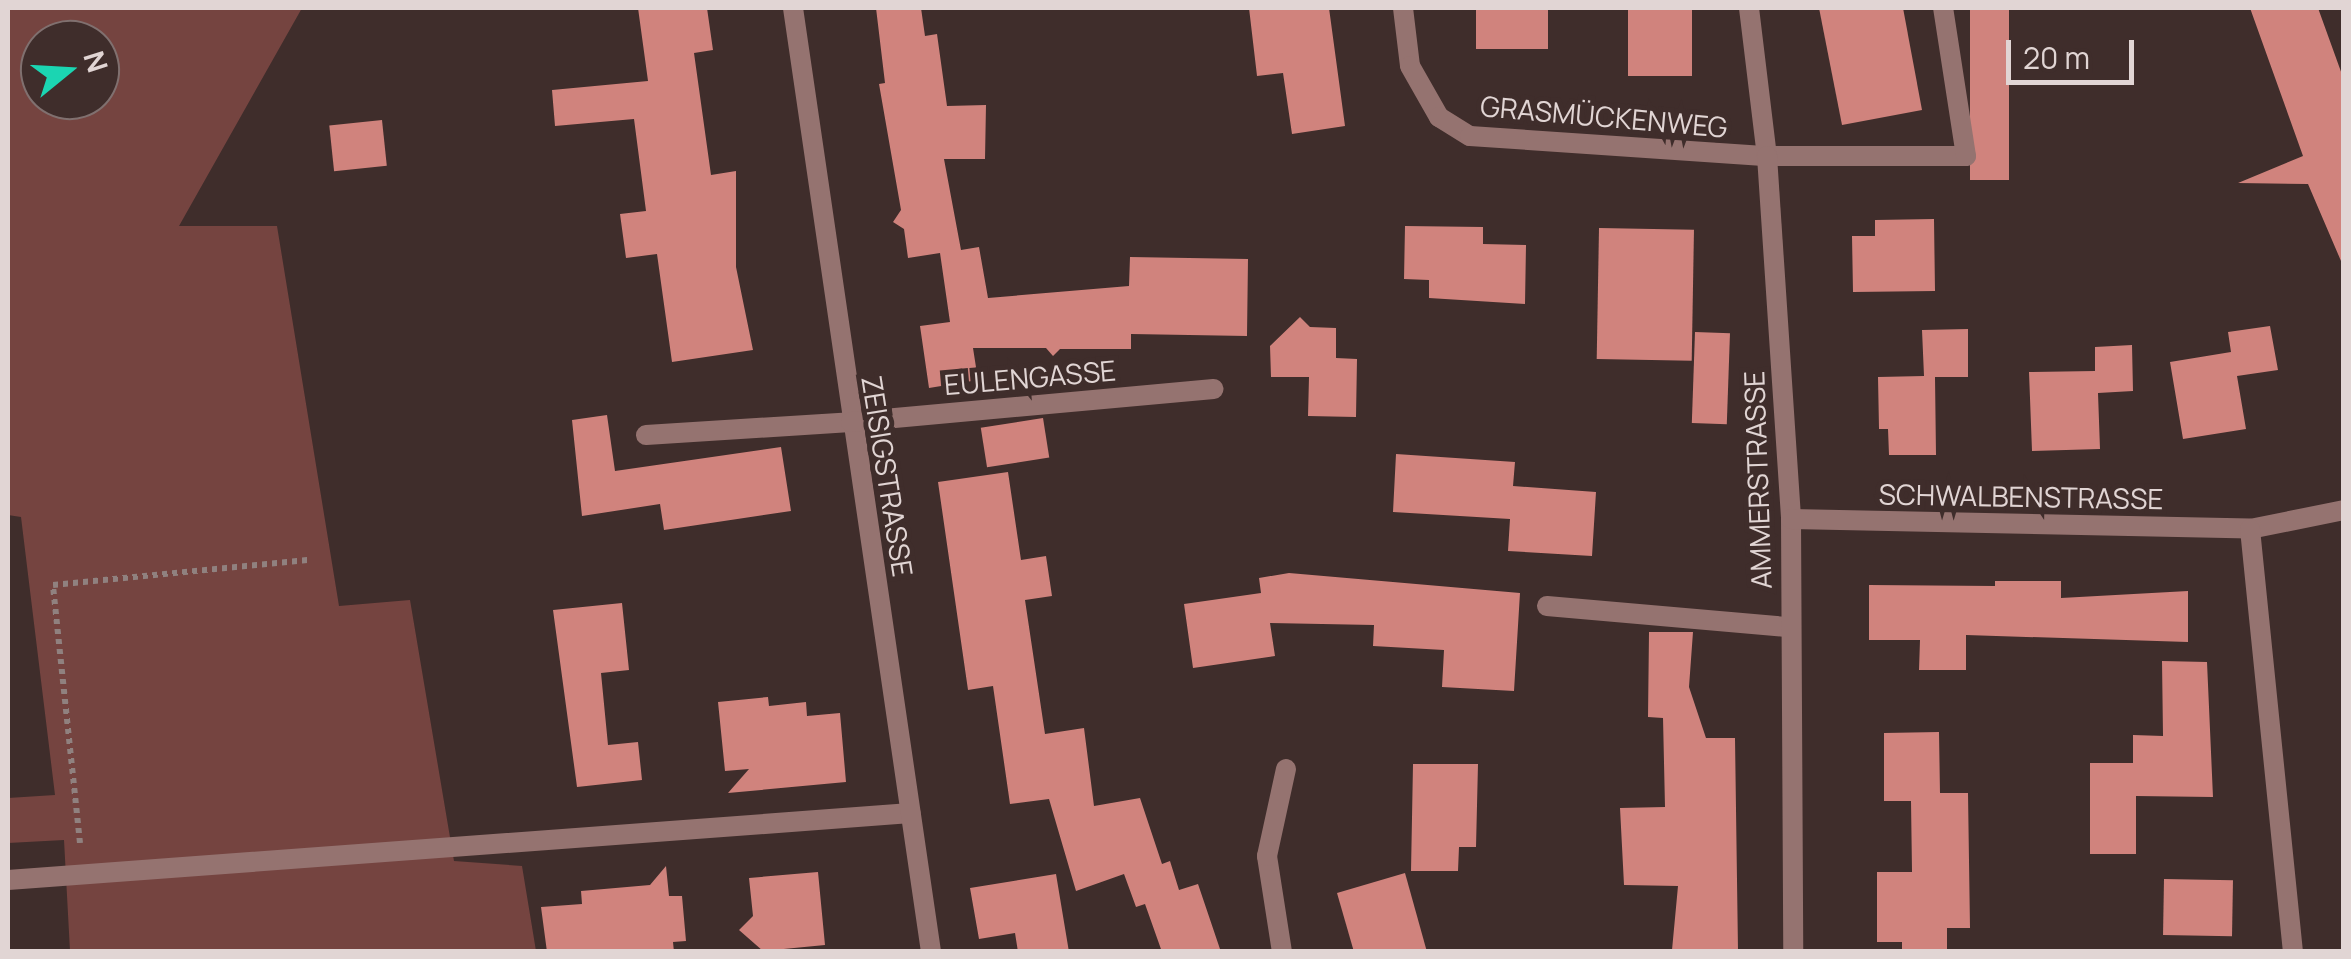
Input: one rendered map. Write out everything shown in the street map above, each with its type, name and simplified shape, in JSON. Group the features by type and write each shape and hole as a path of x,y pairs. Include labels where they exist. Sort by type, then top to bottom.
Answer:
{"street":[{"name":"ZEISIGSTRASSE","path":"792,8 931,952"},
{"name":"GRASMÜCKENWEG","path":"1403,8 1410,66 1439,117 1470,136 1766,156 1966,156 1943,8"},
{"name":"AMMERSTRASSE","path":"1749,8 1766,156 1790,519 1793,952"},
{"name":"EULENGASSE","path":"646,435 851,422 1213,388"},
{"name":"SCHWALBENSTRASSE","path":"1790,519 2250,529 2344,510"},
{"path":"2250,529 2293,952"},
{"path":"1548,606 1790,626"},
{"path":"1282,952 1268,856 1286,768"},
{"path":"8,880 911,813"}],"path":[{"path":"83,874 54,586 310,560"}],"shaded area":[{"path":"8,8 302,8 179,226 277,226 339,606 410,600 454,861 522,866 536,951 70,951 64,840 8,843 8,798 55,795 21,517 8,515"}],"building":[{"path":"638,8 707,8 713,50 694,53 711,175 736,171 736,267 753,350 672,362 657,254 626,258 620,214 646,211 634,119 555,126 552,90 648,81"},
{"path":"876,8 921,8 925,36 937,34 947,106 986,105 985,159 944,159 961,250 979,247 988,298 1129,286 1130,257 1248,259 1247,336 1131,334 1131,349 1060,349 1053,356 1046,348 973,348 978,380 929,388 920,326 950,322 940,253 908,258 904,229 893,222 901,210 879,84 885,83"},
{"path":"1249,8 1329,8 1345,126 1292,134 1283,73 1257,76"},
{"path":"1476,8 1548,8 1548,49 1476,49"},
{"path":"1628,8 1692,8 1692,76 1628,76"},
{"path":"1819,8 1903,8 1922,110 1842,125"},
{"path":"1970,8 2009,8 2009,180 1970,180"},
{"path":"2250,8 2318,8 2344,80 2344,268 2308,184 2238,183 2303,156"},
{"path":"382,120 387,166 334,171 329,126"},
{"path":"1934,219 1935,291 1853,292 1852,236 1875,236 1875,220"},
{"path":"1405,226 1483,227 1483,244 1526,245 1525,304 1429,298 1429,280 1404,279"},
{"path":"1599,228 1694,230 1692,361 1597,359"},
{"path":"1300,317 1310,327 1336,328 1336,358 1357,359 1356,417 1308,416 1309,377 1271,377 1270,346"},
{"path":"2270,326 2278,370 2237,376 2246,429 2183,439 2170,362 2231,352 2228,332"},
{"path":"1968,329 1968,377 1935,377 1936,455 1889,455 1888,429 1879,429 1878,377 1924,376 1922,330"},
{"path":"1695,332 1730,333 1727,424 1692,423"},
{"path":"2132,345 2133,391 2098,393 2100,449 2032,451 2029,372 2095,371 2095,347"},
{"path":"607,415 615,471 781,447 791,511 664,530 660,504 582,516 572,420"},
{"path":"1043,418 1049,458 987,467 981,428"},
{"path":"1396,454 1515,462 1513,486 1596,492 1592,556 1508,551 1510,519 1393,512"},
{"path":"1008,472 1021,560 1046,556 1052,596 1025,600 1045,734 1084,728 1094,806 1140,798 1162,864 1170,861 1179,890 1198,884 1221,952 1162,952 1145,904 1136,907 1124,874 1076,891 1049,799 1010,804 993,686 968,690 938,482"},
{"path":"1289,573 1520,593 1514,691 1442,687 1444,650 1373,646 1374,625 1270,623 1275,656 1193,668 1184,604 1261,593 1259,578"},
{"path":"1995,581 2061,581 2061,598 2188,591 2188,642 1966,635 1966,670 1919,670 1920,640 1869,640 1869,585 1995,586"},
{"path":"622,603 629,670 601,673 608,745 638,742 642,780 577,787 553,610"},
{"path":"1649,632 1693,632 1689,687 1706,738 1735,738 1738,950 1672,950 1678,886 1624,885 1620,808 1665,807 1663,718 1648,717"},
{"path":"2162,661 2207,662 2213,797 2136,796 2136,854 2090,854 2090,763 2133,763 2133,735 2163,736"},
{"path":"768,697 769,706 806,702 807,716 840,713 846,782 728,793 749,769 725,771 718,702"},
{"path":"1939,732 1940,793 1968,793 1970,928 1947,928 1947,952 1902,952 1902,942 1877,942 1877,872 1912,872 1911,801 1884,801 1884,733"},
{"path":"1413,764 1478,764 1476,847 1459,847 1458,871 1411,871"},
{"path":"666,866 669,896 682,896 686,941 673,942 674,952 547,952 541,907 582,904 581,891 650,885"},
{"path":"818,872 825,945 763,951 739,930 753,916 749,878"},
{"path":"1405,873 1427,952 1354,952 1337,893"},
{"path":"1056,874 1069,952 1018,952 1015,933 979,939 970,888"},
{"path":"2164,879 2233,880 2232,936 2163,935"}]}
